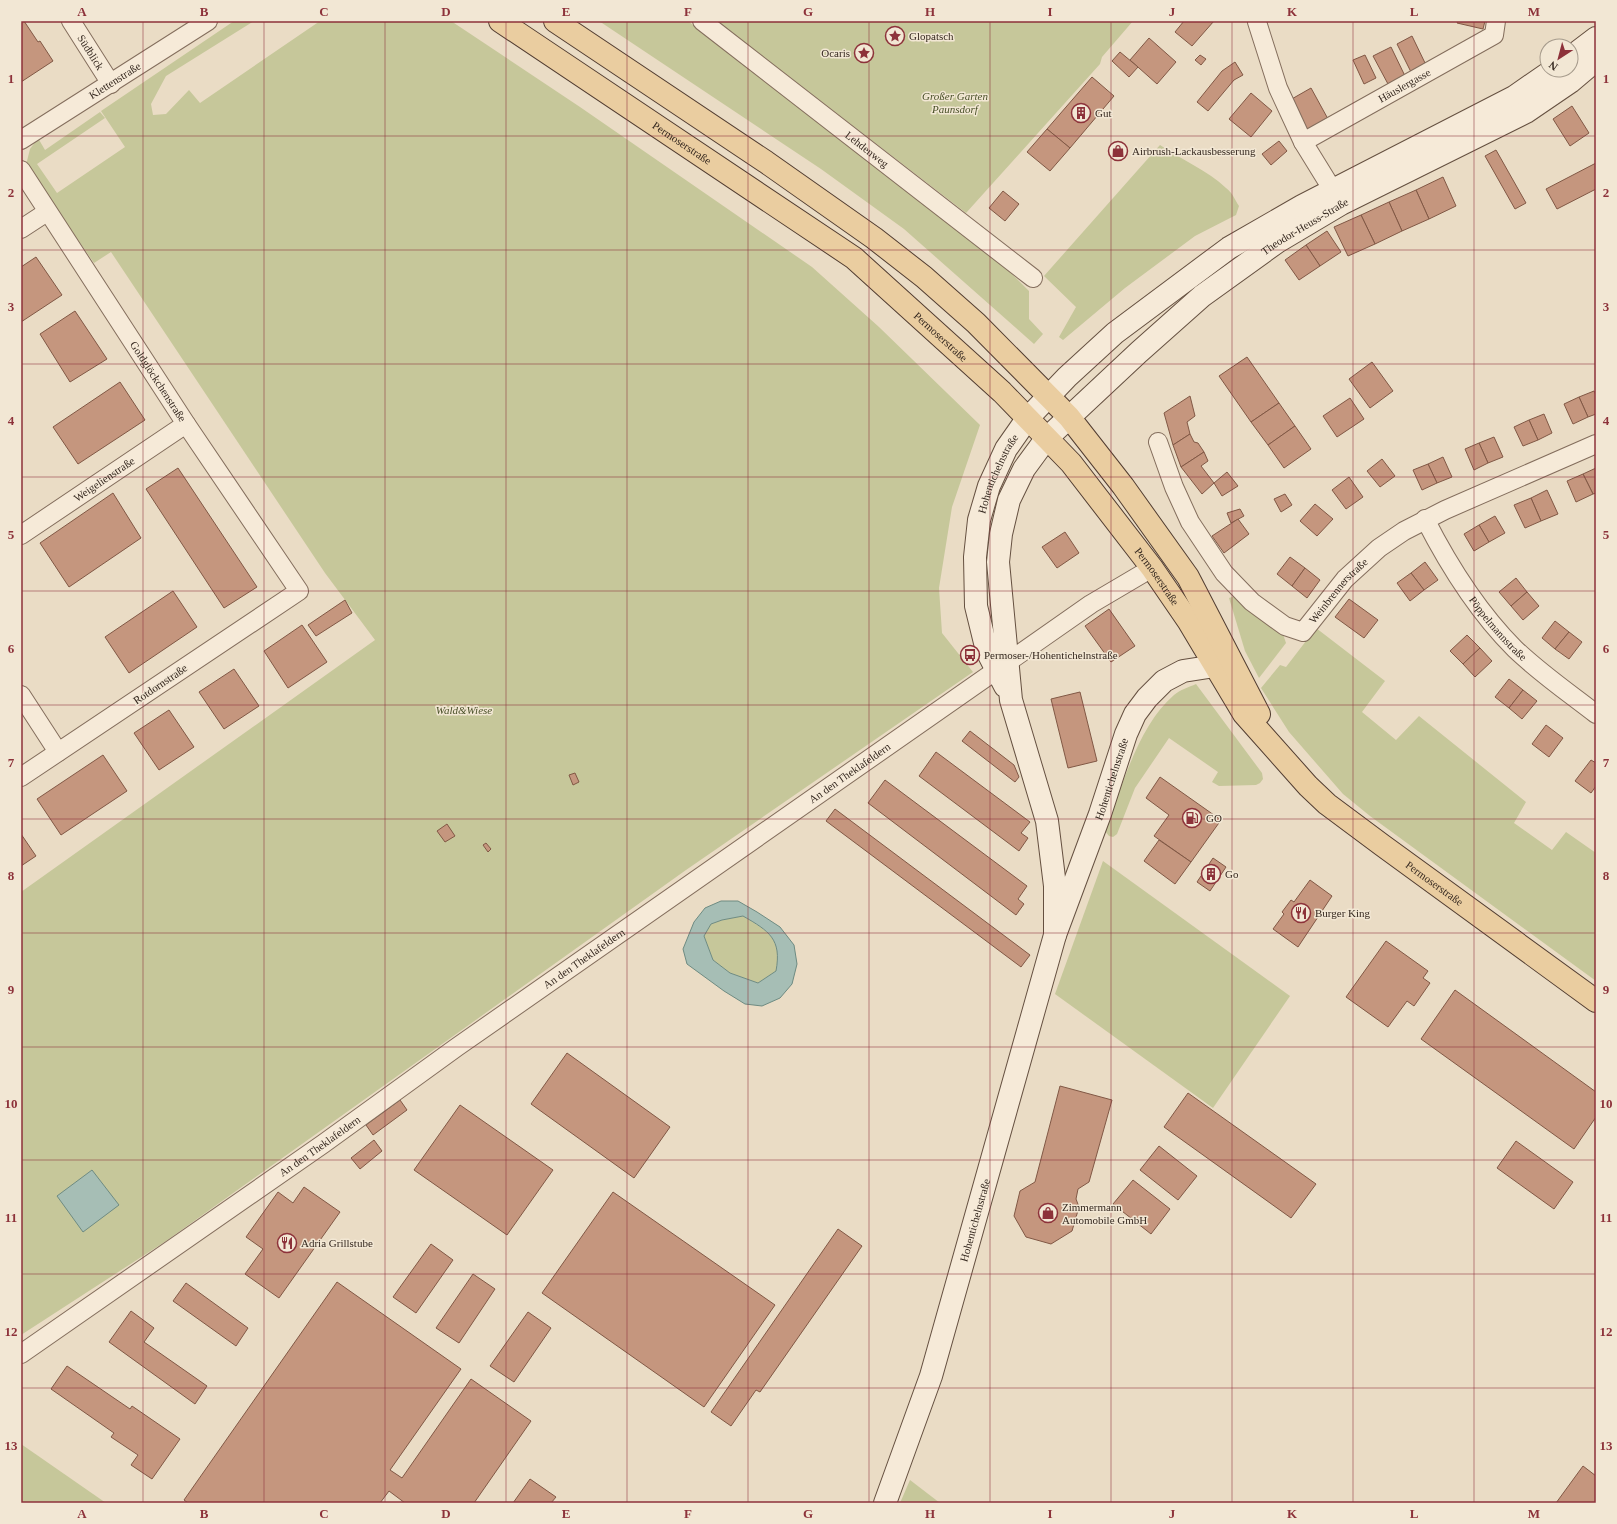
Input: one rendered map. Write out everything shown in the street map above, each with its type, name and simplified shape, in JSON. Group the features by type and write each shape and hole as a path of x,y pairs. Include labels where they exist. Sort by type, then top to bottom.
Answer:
{"main road":[{"name":"Permoserstraße","path":"500,21 854,258 1002,392 1027,420 1071,463 1152,568 1188,622 1244,714 1308,786 1333,808 1596,1001"},
{"name":"Permoserstraße","path":"556,21 766,162 874,238 924,277 976,322 1069,417 1124,486 1188,577 1281,756"},
{"path":"1579,51 1596,38"},
{"name":"Theodor-Heuss-Straße","path":"1049,397 1115,333 1229,248 1337,197 1526,112 1570,82 1596,60"},
{"name":"Theodor-Heuss-Straße","path":"1046,439 1091,399 1139,352 1202,296 1278,242 1337,197 1514,97 1541,78"},
{"name":"Hohentichelnstraße","path":"1002,667 987,651 976,606 975,557 979,520 989,486 1013,438 1027,420 1049,397"},
{"name":"Hohentichelnstraße","path":"1046,439 1024,469 1009,500 1001,534 998,562 1002,667 1047,821 1055,886 1055,935"},
{"name":"Hohentichelnstraße","path":"885,1503 932,1376 1055,935 1100,814 1126,734 1135,714 1147,698 1164,681 1183,671 1215,666"}],"street":[{"name":"Südblick","path":"71,21 111,84"},
{"name":"Klettenstraße","path":"21,140 208,21"},
{"name":"Lehdenweg","path":"702,21 1033,278"},
{"name":"Häuslergasse","path":"1303,142 1494,35 1496,21"},
{"path":"1257,22 1278,88 1303,142 1337,197"},
{"name":"Goldglöckchenstraße","path":"21,170 186,424 299,591"},
{"path":"21,229 47,212"},
{"name":"Weigelienstraße","path":"21,535 186,424"},
{"name":"Weinbrennerstraße","path":"1158,442 1174,487 1190,522 1224,573 1252,602 1284,626 1303,632 1345,579 1379,548 1425,519 1596,444"},
{"name":"Pöppelmannstraße","path":"1425,519 1441,550 1468,591 1500,633 1538,670 1596,714"},
{"name":"An den Theklafeldern","path":"21,1354 317,1149 457,1047 1091,604 1152,568"},
{"name":"Rotdornstraße","path":"21,777 299,591"},
{"path":"21,695 58,752"}],"green space":[{"name":"Wald&Wiese","path":"234,21 254,21 166,76 151,104 153,115 166,114 189,90 200,103 320,21 451,21 580,107 812,267 879,327 980,425 952,507 939,588 942,633 973,672 686,870 166,1241 21,1335 21,892 375,640 325,573 111,252 94,263 26,165 30,149 38,138 45,150 100,112 105,118 37,164 57,193 125,147 101,111"},
{"path":"599,21 688,21 1000,262 1029,291 1029,319 1043,334 1034,344 904,229 821,169"},
{"name":"Großer Garten Paunsdorf","path":"717,21 1133,21 1102,57 1100,64 966,213"},
{"path":"1160,145 1203,170 1228,190 1239,206 1236,215 1195,236 1125,288 1063,340 1059,337 1076,307 1044,276"},
{"path":"1238,595 1282,631 1286,643 1259,678 1245,651 1229,598"},
{"path":"1316,628 1385,681 1362,712 1396,740 1419,716 1526,802 1514,823 1552,850 1566,832 1596,853 1596,981 1370,816 1343,794 1289,732 1261,688 1280,665 1286,667"},
{"path":"1196,684 1262,773 1263,779 1256,785 1219,786 1212,782 1218,772 1169,738 1135,788 1117,834 1113,837 1109,836 1105,831 1132,758 1150,723 1161,708 1174,695"},
{"path":"1103,861 1290,996 1213,1108 1055,994"},
{"path":"743,916 772,937 777,951 776,971 758,983 730,973 713,960 704,936 711,924 722,920"},
{"path":"21,1444 106,1503 21,1503"},
{"path":"910,1480 940,1503 900,1503"}],"shaded area":[{"path":"721,901 738,901 780,927 794,945 797,964 792,984 780,998 762,1006 745,1004 724,991 687,964 683,949 694,922 705,908","holes":["743,916 760,926 772,937 777,951 776,971 758,983 730,973 713,960 704,936 711,924 722,920"]},
{"path":"92,1170 119,1205 83,1232 57,1196"}],"building":[{"path":"21,21 24,21 38,42 40,41 53,61 21,82"},
{"path":"1184,21 1214,21 1192,46 1175,32"},
{"path":"1458,21 1485,21 1483,29 1457,23"},
{"path":"1412,36 1426,65 1411,72 1397,44"},
{"path":"1149,38 1176,62 1157,84 1130,60"},
{"path":"1391,47 1405,76 1388,84 1373,56"},
{"path":"1120,52 1138,67 1129,77 1112,61"},
{"path":"1200,55 1206,59 1201,65 1195,60"},
{"path":"1365,55 1376,78 1364,84 1353,60"},
{"path":"1235,62 1243,75 1234,80 1208,111 1197,102 1222,71"},
{"name":"Gut","path":"1092,77 1114,96 1070,148 1047,129"},
{"path":"1311,88 1328,119 1307,131 1290,100"},
{"path":"1251,93 1272,111 1251,137 1229,119"},
{"path":"1572,106 1589,133 1570,146 1553,119"},
{"path":"1047,129 1070,148 1050,171 1027,152"},
{"path":"1279,141 1287,151 1271,165 1262,154"},
{"path":"1496,150 1526,203 1515,209 1485,156"},
{"path":"1596,163 1596,189 1557,209 1546,189"},
{"path":"1443,177 1456,206 1429,219 1416,190"},
{"path":"1416,190 1429,219 1402,231 1389,202"},
{"path":"1003,191 1019,204 1005,221 989,208"},
{"path":"1389,202 1402,231 1375,244 1361,215"},
{"path":"1361,215 1375,244 1348,256 1334,227"},
{"path":"1327,231 1341,252 1320,266 1306,245"},
{"path":"1306,245 1320,266 1299,280 1285,260"},
{"path":"36,257 62,295 21,322 21,267"},
{"path":"75,311 107,359 70,382 40,334"},
{"path":"1247,357 1279,403 1251,422 1219,376"},
{"path":"1372,362 1393,391 1370,408 1349,379"},
{"path":"120,382 145,420 78,464 53,427"},
{"path":"1594,391 1596,395 1596,414 1588,417 1579,397"},
{"path":"1190,396 1195,416 1187,422 1190,434 1173,445 1164,413"},
{"path":"1579,397 1588,417 1573,424 1564,404"},
{"path":"1350,398 1364,419 1337,437 1323,416"},
{"path":"1279,403 1295,426 1268,445 1251,422"},
{"path":"1544,414 1552,433 1538,440 1529,420"},
{"path":"1529,420 1538,440 1523,446 1514,427"},
{"path":"1295,426 1311,449 1284,468 1268,445"},
{"path":"1190,434 1194,442 1198,443 1204,452 1181,467 1173,445"},
{"path":"1494,437 1503,457 1488,463 1479,443"},
{"path":"1479,443 1488,463 1474,470 1465,449"},
{"path":"1204,452 1208,461 1201,466 1214,483 1202,494 1181,467"},
{"path":"1443,457 1452,477 1437,483 1428,464"},
{"path":"1382,459 1395,476 1380,487 1367,471"},
{"path":"1428,464 1437,483 1422,490 1413,470"},
{"path":"178,468 257,587 224,608 146,489"},
{"path":"1596,468 1596,493 1593,494 1583,474"},
{"path":"1227,472 1238,486 1222,496 1214,483"},
{"path":"1583,474 1593,494 1576,502 1567,481"},
{"path":"1349,477 1363,497 1346,509 1332,490"},
{"path":"1547,490 1558,514 1541,521 1531,498"},
{"path":"113,493 141,538 69,587 40,543"},
{"path":"1285,494 1292,505 1281,512 1274,499"},
{"path":"1531,498 1541,521 1525,528 1514,505"},
{"path":"1315,504 1333,519 1317,536 1300,521"},
{"path":"1240,509 1244,516 1231,523 1227,513"},
{"path":"1495,516 1505,533 1489,542 1479,525"},
{"path":"1238,519 1249,534 1224,553 1212,536"},
{"path":"1479,525 1489,542 1474,551 1464,534"},
{"path":"1065,532 1079,553 1057,568 1042,547"},
{"path":"1290,557 1305,568 1292,586 1277,574"},
{"path":"1425,562 1438,580 1424,590 1411,573"},
{"path":"1305,568 1320,580 1307,598 1292,586"},
{"path":"1411,573 1424,590 1410,601 1397,583"},
{"path":"1516,578 1527,592 1511,606 1499,592"},
{"path":"173,591 197,627 129,673 105,637"},
{"path":"1527,592 1539,606 1523,620 1511,606"},
{"path":"1349,599 1378,620 1364,638 1335,617"},
{"path":"345,600 352,613 316,636 308,625"},
{"path":"1109,609 1135,646 1111,662 1085,626"},
{"path":"1555,621 1569,632 1555,649 1542,638"},
{"path":"302,625 327,662 288,688 264,651"},
{"path":"1569,632 1582,642 1569,659 1555,649"},
{"path":"1467,635 1480,648 1463,664 1450,651"},
{"path":"1480,648 1492,661 1475,677 1463,664"},
{"path":"234,669 259,706 224,729 199,692"},
{"path":"1509,679 1523,690 1509,708 1495,697"},
{"path":"1523,690 1537,701 1522,719 1509,708"},
{"path":"1080,692 1097,761 1068,768 1051,699"},
{"path":"169,710 194,747 159,770 134,733"},
{"path":"1546,725 1563,738 1549,757 1532,744"},
{"path":"970,731 1014,765 1019,777 1015,782 962,741"},
{"path":"936,752 1030,822 1021,833 1028,838 1019,851 919,776"},
{"path":"103,755 127,791 61,835 37,799"},
{"path":"1591,760 1596,763 1596,786 1591,793 1575,781"},
{"path":"575,773 579,782 573,785 569,775"},
{"name":"GO","path":"1160,777 1221,820 1191,862 1154,836 1169,815 1146,798"},
{"path":"885,780 1027,886 1018,899 1024,904 1016,915 868,803"},
{"path":"835,809 1030,955 1021,967 826,821"},
{"path":"447,824 455,836 445,842 437,831"},
{"path":"21,834 36,856 21,866"},
{"path":"1159,840 1191,862 1175,884 1144,861"},
{"path":"486,843 491,849 488,852 483,845"},
{"name":"Go","path":"1213,858 1226,867 1210,891 1197,882"},
{"name":"Burger King","path":"1310,880 1332,896 1298,947 1273,929 1284,914 1282,912 1291,900 1294,902"},
{"path":"1386,941 1428,971 1423,978 1430,983 1414,1006 1407,1001 1388,1027 1346,997"},
{"path":"1455,990 1596,1092 1596,1117 1574,1149 1421,1039"},
{"path":"567,1053 670,1127 634,1178 531,1104"},
{"path":"1060,1086 1112,1100 1089,1182 1078,1189 1076,1199 1079,1207 1072,1231 1051,1244 1026,1237 1014,1216 1020,1191 1035,1182"},
{"path":"1188,1093 1316,1184 1291,1218 1164,1127"},
{"path":"400,1100 407,1110 373,1135 366,1125"},
{"path":"460,1105 553,1170 507,1235 414,1170"},
{"path":"374,1140 382,1151 360,1169 351,1158"},
{"path":"1516,1141 1573,1182 1554,1209 1497,1168"},
{"path":"1159,1146 1197,1176 1178,1200 1140,1170"},
{"path":"1133,1180 1170,1209 1151,1234 1113,1204"},
{"name":"Adria Grillstube","path":"304,1187 340,1212 279,1298 245,1274 263,1249 246,1237 278,1192 293,1203"},
{"path":"613,1192 775,1305 704,1407 542,1293"},
{"path":"838,1229 862,1246 760,1392 756,1390 731,1426 711,1412"},
{"path":"431,1244 453,1260 416,1313 393,1297"},
{"path":"473,1274 495,1289 459,1343 436,1328"},
{"path":"337,1282 461,1369 390,1470 402,1478 471,1379 531,1421 474,1503 405,1503 389,1491 380,1503 188,1503 184,1500"},
{"path":"186,1283 248,1328 236,1346 173,1301"},
{"path":"131,1311 154,1328 144,1342 207,1386 195,1404 109,1342"},
{"path":"528,1312 551,1328 514,1382 490,1366"},
{"path":"67,1366 130,1409 132,1406 180,1439 152,1479 131,1465 138,1455 111,1437 114,1433 51,1389"},
{"path":"1583,1466 1596,1476 1596,1503 1556,1503"},
{"path":"530,1479 556,1497 551,1503 513,1503"}],"place":[{"name":"Glopatsch","path":"895,36"},
{"name":"Ocaris","path":"864,53"},
{"name":"Gut","path":"1081,113"},
{"name":"Airbrush-Lackausbesserung","path":"1118,151"},
{"name":"Permoser-/Hohentichelnstraße","path":"970,655"},
{"name":"GO","path":"1192,818"},
{"name":"Go","path":"1211,874"},
{"name":"Burger King","path":"1301,913"},
{"name":"Zimmermann Automobile GmbH","path":"1048,1213"},
{"name":"Adria Grillstube","path":"287,1243"}]}
